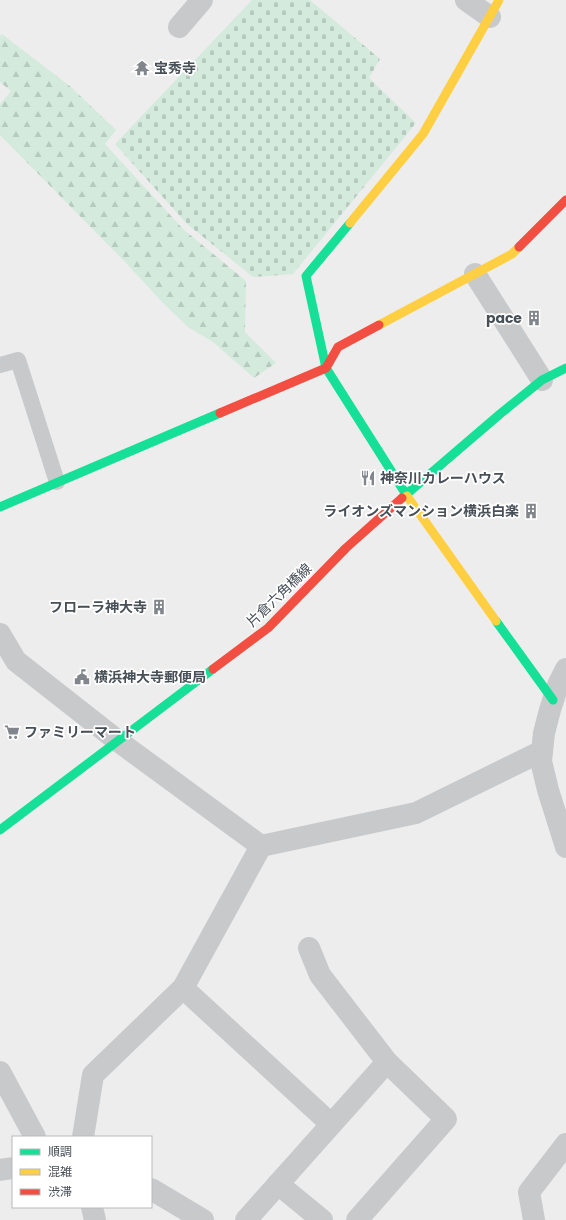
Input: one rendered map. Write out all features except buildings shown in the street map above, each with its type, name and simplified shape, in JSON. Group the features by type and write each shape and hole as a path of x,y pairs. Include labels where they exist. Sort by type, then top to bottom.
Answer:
{"street":[{"path":"179,27 202,0"},
{"path":"466,0 494,8 423,134 306,276 326,368 406,495 553,700"},
{"path":"0,507 326,368 338,347 512,254 566,200"},
{"path":"476,274 542,380"},
{"name":"片倉六角橋線","path":"0,830 268,628 346,548 406,495 542,380 566,368"},
{"path":"0,634 16,661 118,741 261,846 416,813 542,751"},
{"path":"566,669 558,685 544,733 541,761 548,790 566,847"},
{"path":"83,1136 93,1075 183,988 261,846"},
{"path":"309,948 320,975 387,1062 446,1119 357,1220"},
{"path":"183,988 331,1124"},
{"path":"246,1220 387,1062"},
{"path":"0,1072 34,1136"},
{"path":"534,1220 529,1192 566,1144"},
{"path":"0,1170 12,1168"},
{"path":"278,1184 322,1220"},
{"path":"152,1190 203,1220"},
{"path":"92,1208 95,1220"}],"lane":[{"path":"0,365 18,360 57,482"}],"green space":[{"path":"252,0 310,0 380,59 369,78 416,123 293,274 253,277 187,224 115,144"},
{"path":"2,34 71,87 116,130 105,144 183,229 246,281 245,332 276,363 254,378 213,342 188,327 0,135 0,104 11,91 0,82 0,36"}],"traffic: fast":[{"path":"350,223 306,276 326,368 407,496"},
{"path":"402,498 542,380 566,368"},
{"path":"0,507 220,413"},
{"path":"496,621 553,700"},
{"path":"0,830 213,669"}],"traffic: slow":[{"path":"350,223 423,134 499,0"},
{"path":"379,325 512,254 519,247"},
{"path":"407,496 496,621"}],"traffic: jam":[{"path":"519,247 566,200"},
{"path":"220,413 326,368 338,347 379,325"},
{"path":"213,669 268,628 346,548 402,498"}],"place":[{"name":"宝秀寺","path":"142,68"},
{"name":"pace","path":"534,318"},
{"name":"神奈川カレーハウス","path":"368,478"},
{"name":"ライオンズマンション横浜白楽","path":"531,511"},
{"name":"フローラ神大寺","path":"159,607"},
{"name":"横浜神大寺郵便局","path":"82,677"},
{"name":"ファミリーマート","path":"12,732"}]}
